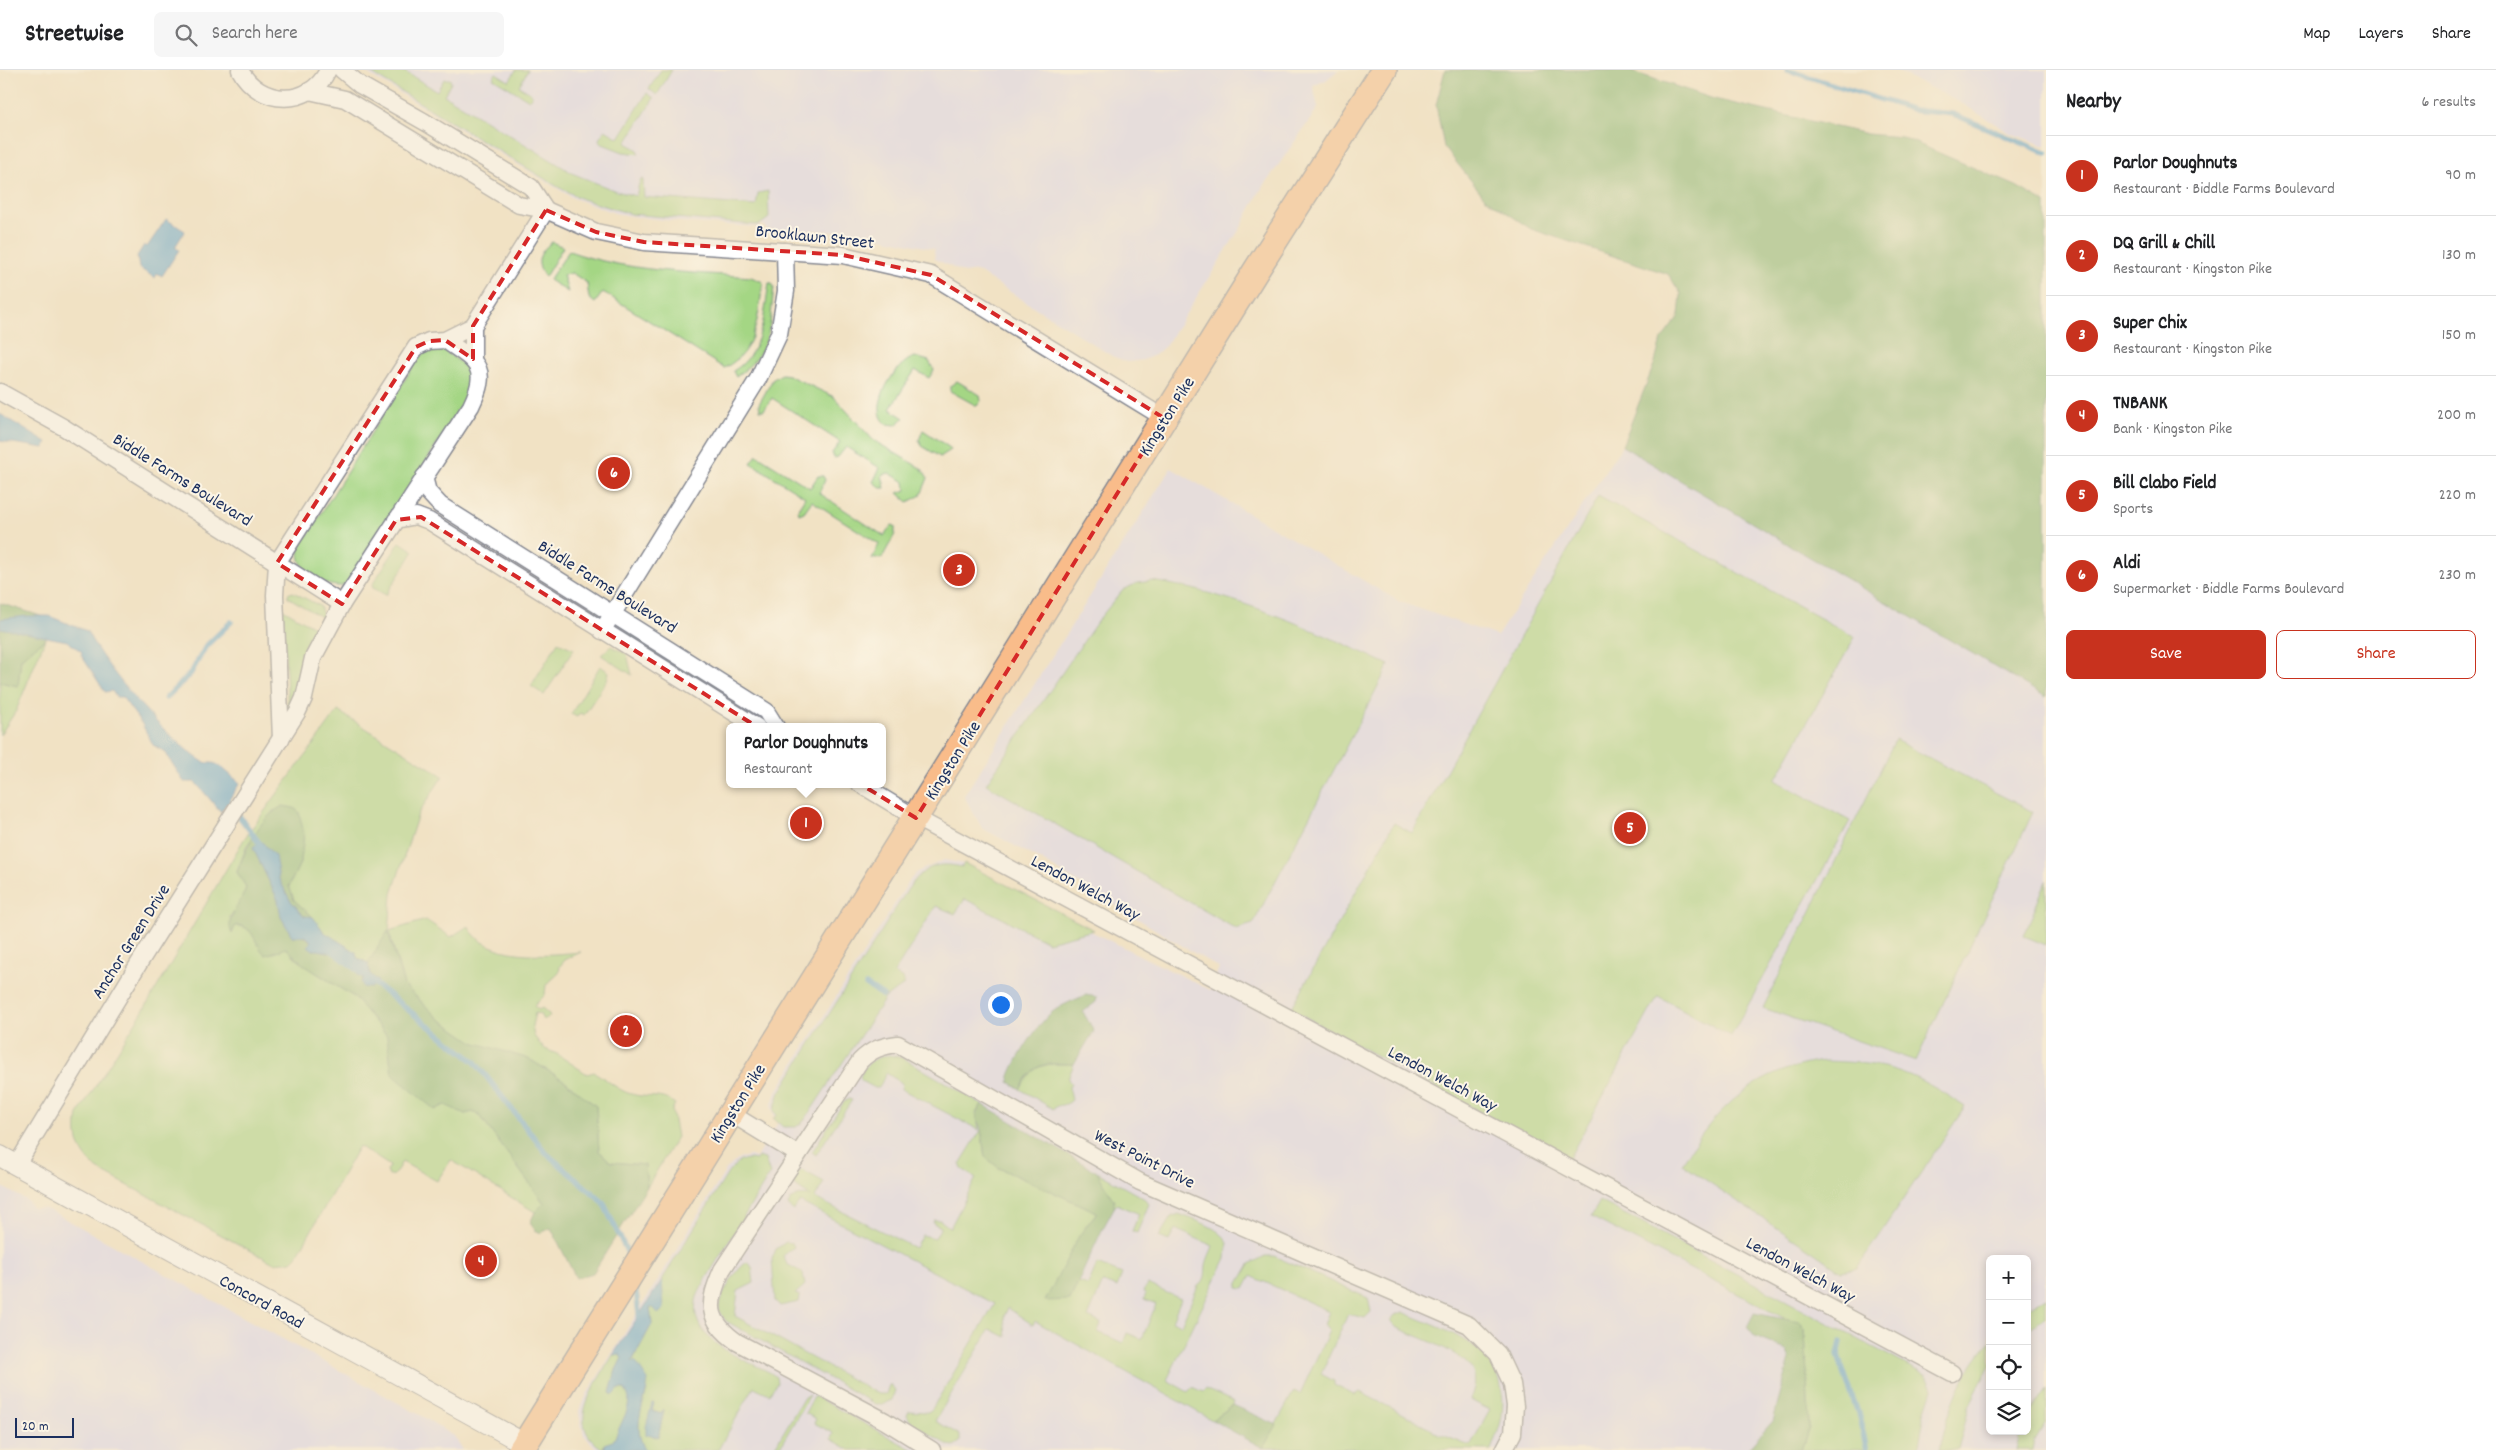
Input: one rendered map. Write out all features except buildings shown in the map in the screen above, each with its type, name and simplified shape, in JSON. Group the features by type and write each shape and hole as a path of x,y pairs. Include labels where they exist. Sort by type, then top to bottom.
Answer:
{"main road":[{"name":"Kingston Pike","path":"527,1448 603,1317 657,1230 1164,418 1384,70"}],"street":[{"name":"Brooklawn Street","path":"240,70 245,79 257,90 272,97 288,98 309,91 345,99 519,205 546,210 596,232 644,242 843,255 931,275 1164,418"},
{"path":"309,91 318,85 328,70"},
{"path":"281,739 275,595 277,563 416,347 429,341 445,340 473,326 546,210 531,187 425,122 360,85 342,70"},
{"path":"602,631 758,379 779,334 786,292 785,251"},
{"name":"Anchor Green Drive","path":"8,1161 141,960 263,769 298,711 304,698 313,658 342,604 471,406 479,388 479,369 472,359 473,326"},
{"path":"445,340 472,359"},
{"name":"Biddle Farms Boulevard","path":"0,392 63,427 342,604"},
{"name":"Biddle Farms Boulevard","path":"424,477 428,492 440,505 614,613 766,711 774,723"},
{"path":"396,520 416,516 429,521 751,723"},
{"path":"867,788 916,818"},
{"name":"Lendon Welch Way","path":"916,818 1952,1373"},
{"name":"West Point Drive","path":"932,1450 885,1421 737,1342 721,1331 715,1322 712,1305 715,1286 722,1270 860,1061 868,1052 880,1046 898,1044 1140,1182 1469,1326 1498,1354 1512,1384 1515,1406 1513,1433 1504,1450"},
{"path":"730,1113 797,1154"},
{"name":"Concord Road","path":"8,1161 527,1448"}],"highlighted area":[{"path":"546,210 596,232 644,242 843,255 931,275 1164,418 916,818 782,736 751,723 421,517 396,520 342,604 277,563 416,347 429,341 445,340 473,359 473,326"}],"shaded area":[{"path":"362,70 1338,70 1326,80 1313,86 1318,108 1259,193 1241,227 1166,345 1155,355 1143,360 1127,362 1112,356 977,271 964,273 935,259 934,249 867,235 813,230 810,233 766,229 763,225 758,227 690,223 631,216 615,213 573,198"},
{"path":"1895,70 2046,70 2046,146 2010,133 1963,104"},
{"path":"1622,446 2046,697 2046,1450 600,1450 596,1448 584,1435 579,1413 587,1394 728,1167 741,1158 750,1156 756,1158 779,1121 771,1107 775,1094 909,881 917,872 944,860 964,864 1084,928 1210,990 1219,968 1039,859 982,828 964,796 1171,468 1400,602 1497,636"},
{"path":"0,1186 28,1201 32,1208 43,1208 53,1212 420,1415 454,1436 463,1450 0,1450"}],"green space":[{"path":"366,70 402,70 437,91 444,79 450,79 451,83 444,95 574,174 616,191 636,196 640,180 643,179 644,197 756,206 758,193 768,191 769,218 756,225 631,214 582,199 558,187"},
{"path":"516,70 528,70 519,86 532,94 529,100 493,78 496,73 509,81"},
{"path":"661,70 672,70 657,95 649,89"},
{"path":"1445,70 1627,70 1714,99 1867,134 1902,137 2016,186 2046,203 2046,697 1622,446 1655,362 1661,340 1679,316 1681,294 1668,274 1531,229 1485,198 1444,147 1436,105"},
{"path":"647,93 654,98 626,143 637,149 639,154 623,152 600,143 599,139 605,130 619,138"},
{"path":"552,242 563,247 545,277 539,262 541,254"},
{"path":"569,251 591,258 636,267 751,277 763,282 757,319 750,342 735,361 724,368 603,292 595,303 589,298 587,283 572,273 563,275 568,292 549,280"},
{"path":"769,283 772,283 774,287 767,338 757,357 736,377 733,371 743,364 756,344 763,320"},
{"path":"430,350 443,350 470,369 473,375 469,394 352,578 342,586 326,584 311,576 305,570 299,555 300,547 419,357"},
{"path":"915,357 929,361 934,370 929,378 915,370 890,409 904,418 896,425 887,424 881,417 880,408 886,386 892,376 907,360"},
{"path":"782,374 788,375 834,397 873,440 922,469 928,478 921,495 908,502 898,493 906,490 905,482 889,473 882,475 885,488 881,488 873,482 880,468 846,447 838,457 834,458 832,453 840,442 772,398 764,410 760,410 759,404 773,379"},
{"path":"957,381 980,395 981,401 977,406 950,391 950,386"},
{"path":"923,430 951,450 940,457 922,446 919,440"},
{"path":"757,455 810,488 818,476 823,476 825,480 819,493 884,536 892,525 895,526 895,534 882,558 872,559 879,544 812,501 804,512 799,514 798,509 805,497 751,463"},
{"path":"1598,496 1855,637 1775,780 1850,821 1731,1036 1658,996 1568,1160 1291,1009 1394,823 1412,833"},
{"path":"400,542 414,551 386,595 373,588 372,585"},
{"path":"1152,581 1214,595 1274,614 1389,665 1253,924 1236,929 986,784 1099,619 1123,590 1137,583"},
{"path":"293,592 320,606 324,619 288,597 288,594"},
{"path":"0,603 47,618 45,639 21,658 18,686 0,682"},
{"path":"283,609 319,630 296,698 288,712"},
{"path":"627,631 761,714 757,720 624,635"},
{"path":"45,639 16,711 0,735 0,682 18,686 21,658"},
{"path":"558,642 574,649 544,695 531,686"},
{"path":"611,646 627,654 632,675 601,655"},
{"path":"600,666 609,672 607,680 584,715 580,713 577,717 571,714"},
{"path":"338,711 443,776 418,814 392,894 389,931 426,920 451,937 468,926 477,937 489,945 503,950 535,954 581,952 565,960 560,966 559,973 546,985 545,995 534,1006 539,1010 542,1008 550,1015 543,1020 540,1014 535,1013 532,1026 534,1036 543,1048 557,1054 587,1074 594,1072 626,1092 664,1098 675,1104 672,1110 677,1137 647,1187 645,1165 611,1162 599,1151 596,1106 565,1081 529,1059 473,1043 437,1017 404,985 389,932 368,963 357,958 356,952 324,932 313,917 294,900 289,886 301,861 274,810 247,845 237,872 246,887 243,898 230,917 232,933 235,926 241,926 249,930 263,952 274,953 286,948 304,965 354,997 387,1036 392,1074 465,1114 473,1112 479,1115 544,1203 535,1212 451,1160 437,1181 402,1162 394,1175 389,1176 387,1171 390,1166 359,1146 297,1256 292,1261 274,1263 97,1169 82,1151 77,1131 78,1114 146,1006 244,839"},
{"path":"1895,740 2033,812 1916,1061 1763,1008"},
{"path":"283,806 294,808 299,812 304,834 301,861 289,886 294,900 313,917 304,916 290,900 279,879 274,856 261,841 253,848 278,900 281,917 292,936 308,939 313,950 337,952 353,964 358,975 370,974 368,963 388,931 404,985 437,1017 473,1042 529,1059 565,1081 596,1106 599,1151 611,1162 645,1165 647,1187 593,1273 576,1278 551,1228 541,1233 535,1230 530,1223 535,1212 544,1203 479,1115 473,1112 465,1114 445,1105 435,1110 392,1074 387,1036 354,997 304,965 286,948 266,955 246,928 235,926 232,934 230,922 246,887 237,872 254,834 267,818"},
{"path":"964,863 1094,930 1048,942 965,899 955,914 936,906 894,973 904,980 904,985 886,997 804,1121 796,1127 783,1127 773,1118 777,1116 774,1110 780,1092 908,889 919,875 931,868 944,865 962,867"},
{"path":"2046,881 2046,945 2024,936"},
{"path":"1086,995 1097,997 1096,1002 1083,1012 1094,1031 1074,1064 1048,1064 1036,1068 1020,1089 1009,1082 1019,1057 1046,1018 1059,1008"},
{"path":"890,1055 903,1058 982,1104 976,1113 979,1130 901,1089 902,1083 886,1073 879,1088 875,1088 860,1080 863,1070 870,1062"},
{"path":"1824,1061 1866,1064 1899,1071 1929,1085 1965,1107 1857,1268 1841,1271 1682,1164 1709,1125 1740,1094 1778,1073"},
{"path":"1074,1064 1068,1079 1071,1084 1069,1087 1072,1100 1053,1109 1020,1089 1033,1071 1041,1066"},
{"path":"848,1099 852,1100 816,1155 812,1152 843,1103"},
{"path":"982,1104 1097,1172 1114,1201 1114,1208 1070,1300 1045,1301 1079,1236 1097,1212 999,1168 985,1157 983,1137 977,1118"},
{"path":"981,1130 985,1157 999,1168 1097,1212 1079,1236 1070,1300 1078,1282 1088,1285 1097,1264 1122,1274 1117,1287 1103,1282 1088,1317 1101,1323 1098,1332 1123,1343 1127,1333 1142,1339 1156,1304 1144,1299 1146,1293 1143,1292 1147,1284 1181,1299 1172,1321 1181,1325 1198,1286 1204,1279 1213,1246 1175,1229 1169,1241 1159,1237 1171,1217 1179,1214 1213,1228 1224,1236 1228,1242 1226,1258 1167,1380 1188,1392 1192,1387 1203,1392 1205,1389 1234,1402 1233,1405 1212,1420 1035,1321 1033,1325 1008,1308 1004,1316 1006,1337 990,1329 935,1421 960,1435 960,1442 954,1446 947,1445 910,1421 907,1415 908,1411 928,1412 932,1409 995,1304 800,1202 793,1211 788,1205 792,1199 800,1196 810,1196 792,1184 802,1170 824,1182 815,1198 915,1248 922,1235 935,1238 941,1227 933,1223 934,1220 940,1220 950,1228 976,1178 962,1169 960,1164"},
{"path":"758,1157 765,1159 770,1174 701,1288 697,1297 696,1312 699,1325 707,1336 732,1354 771,1373 776,1377 777,1383 769,1394 754,1387 718,1450 645,1450 640,1435 639,1420 647,1391 632,1362 652,1324 650,1308 661,1300 662,1280 728,1173 740,1161 747,1159 756,1160","holes":["652,1404 654,1404 652,1410 661,1414 664,1410 658,1438 649,1434"]},
{"path":"1097,1172 1145,1199 1149,1204 1137,1233 1132,1231 1139,1214 1117,1204 1114,1208 1113,1201"},
{"path":"1600,1201 1927,1376 1933,1389 1925,1413 1918,1450 1801,1450 1809,1427 1805,1329 1591,1217"},
{"path":"786,1242 792,1243 794,1247 783,1256 787,1264 803,1273 805,1285 795,1294 800,1296 799,1302 780,1306 775,1301 772,1259 776,1249"},
{"path":"1265,1256 1274,1256 1368,1298 1371,1312 1365,1318 1348,1314 1321,1374 1334,1381 1334,1385 1354,1395 1360,1392 1432,1429 1432,1431 1470,1446 1490,1410 1470,1400 1474,1385 1472,1370 1467,1363 1449,1351 1396,1327 1390,1321 1395,1315 1403,1312 1442,1328 1476,1348 1489,1362 1498,1378 1503,1397 1501,1421 1491,1450 1263,1448 1294,1391 1300,1394 1329,1331 1324,1325 1329,1311 1251,1276 1244,1289 1238,1288 1250,1264"},
{"path":"748,1262 752,1267 754,1283 738,1291 735,1316 878,1394 886,1394 889,1385 891,1385 895,1390 892,1400 882,1404 875,1404 726,1321 720,1310 720,1301 735,1274"},
{"path":"2046,1297 2046,1317 2031,1327 2031,1306"},
{"path":"1754,1313 1800,1322 1805,1329 1809,1428 1801,1450 1747,1450 1773,1421 1790,1359 1786,1350 1755,1337 1747,1327"},
{"path":"1986,1346 1986,1373 1969,1406 1958,1450 1940,1450 1952,1406 1971,1366"},
{"path":"620,1354 622,1358 616,1370 610,1393 613,1395 619,1389 624,1389 628,1394 628,1406 616,1436 613,1441 604,1444 603,1449 591,1439 585,1428 584,1416 592,1390 613,1355"},
{"path":"2046,1390 2046,1422 2035,1440 2033,1450 2016,1450 2020,1435 2031,1435 2031,1412"},
{"path":"810,1395 778,1450 773,1450 804,1397"},
{"path":"814,1396 913,1450 850,1450 831,1439 833,1433 814,1423 816,1419 805,1413"},
{"path":"1233,1405 1277,1425 1263,1448 1212,1420"}],"water":[{"path":"166,219 185,231 175,247 179,250 162,276 157,273 155,278 139,268 137,256 144,245 147,247"},
{"path":"0,414 47,443 44,448 0,441"},
{"path":"49,616 87,631 107,664 138,702 172,737 204,762 218,765 240,783 221,812 195,782 184,782 165,752 153,745 142,724 122,697 116,697 112,691 105,692 81,655 82,652 67,641 0,628 0,619"},
{"path":"261,841 275,856 279,879 290,900 304,916 313,917 324,932 356,952 357,958 368,963 370,974 378,981 371,988 363,987 361,981 364,979 358,975 353,964 337,952 313,950 308,946 311,943 308,938 292,936 281,917 278,900 253,848"},
{"path":"662,1280 664,1309 658,1314 654,1308 650,1308 652,1324 632,1361 636,1362 648,1380 639,1423 641,1440 645,1450 605,1450 604,1444 613,1441 616,1436 629,1400 628,1394 624,1389 619,1389 614,1395 610,1393 616,1370 622,1358 620,1354 613,1355"},
{"path":"652,1403 654,1403 652,1411 661,1414 664,1410 658,1438 649,1434 646,1436 646,1427"}],"waterway":[{"path":"1787,70 1914,110 1953,114 2046,153"},
{"path":"166,698 191,673 206,646 231,622"},
{"path":"225,797 263,848"},
{"path":"329,948 361,973"},
{"path":"370,980 475,1062 546,1153 603,1202 631,1260"},
{"path":"866,985 883,996"},
{"path":"635,1284 640,1322"},
{"path":"1841,1342 1838,1355 1858,1413 1867,1450"}],"place":[{"name":"Aldi","path":"614,473"},
{"name":"Super Chix","path":"959,570"},
{"name":"Parlor Doughnuts","path":"806,823"},
{"name":"Bill Clabo Field","path":"1630,828"},
{"name":"DQ Grill & Chill","path":"626,1031"},
{"name":"TNBANK","path":"481,1261"}]}
